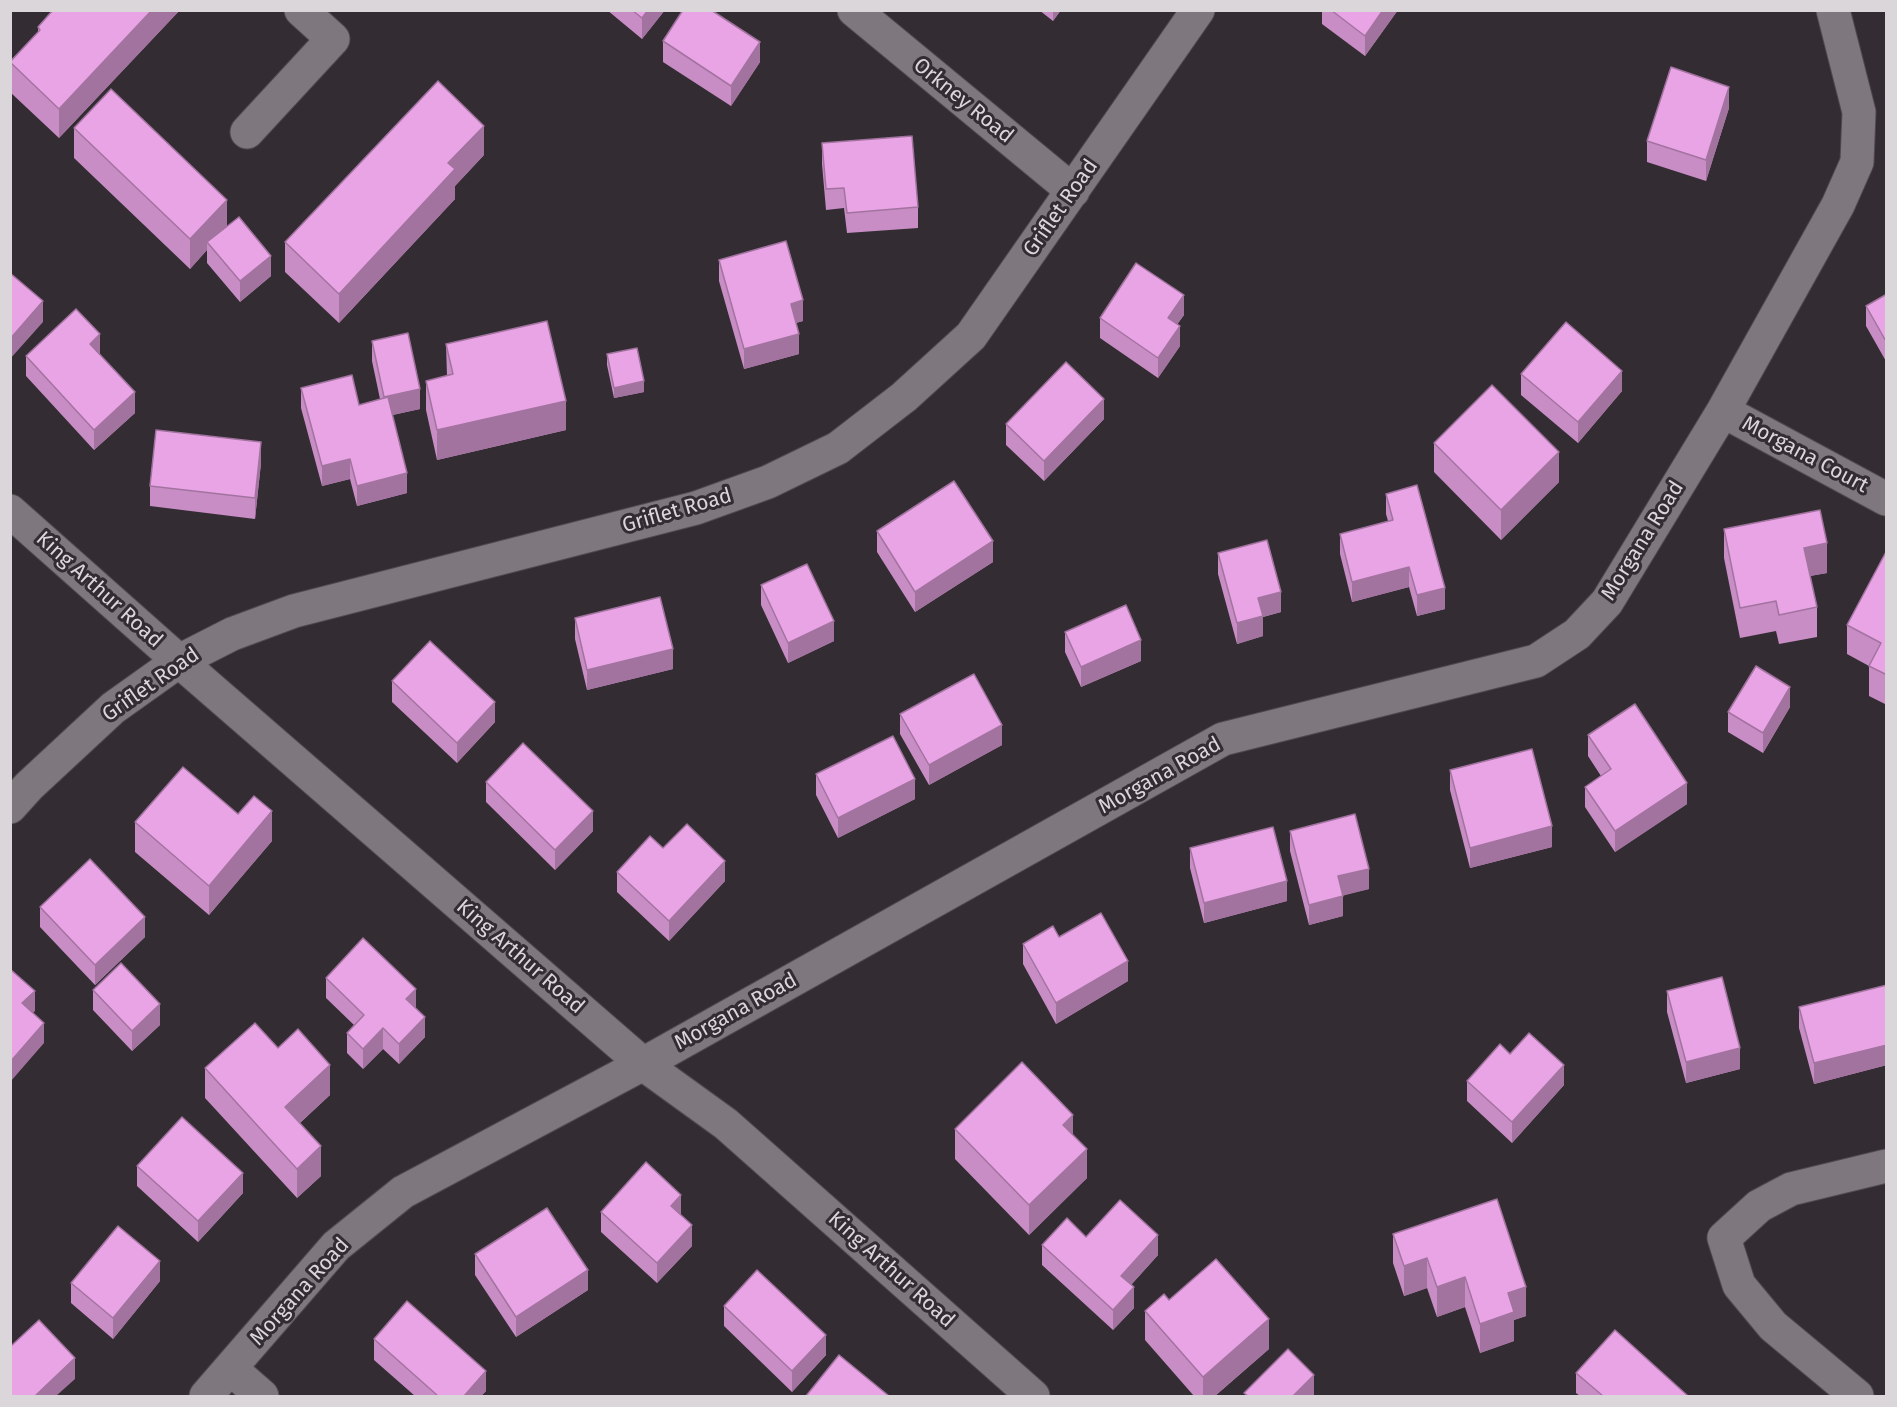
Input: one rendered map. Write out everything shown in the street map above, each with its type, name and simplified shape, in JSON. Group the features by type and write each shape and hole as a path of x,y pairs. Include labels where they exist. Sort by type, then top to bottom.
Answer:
{"street":[{"path":"247,132 333,39 301,10"},
{"name":"Orkney Road","path":"854,10 1073,191"},
{"name":"Griflet Road","path":"10,807 29,786 113,708 179,661 232,634 294,611 696,508 768,482 838,448 904,397 971,336 1198,10"},
{"name":"Morgana Road","path":"206,1396 336,1246 404,1192 643,1064 1223,739 1536,661 1577,634 1607,602 1723,411 1838,205 1857,162 1858,112 1833,10"},
{"name":"Morgana Court","path":"1723,411 1887,499"},
{"name":"King Arthur Road","path":"10,511 643,1064 726,1124 1033,1396"},
{"path":"1857,1396 1773,1326 1739,1285 1724,1238 1759,1206 1791,1189 1887,1166"},
{"path":"231,1369 262,1396"}],"building":[{"path":"53,10 152,10 59,109 10,62 40,30 38,27"},
{"path":"632,10 648,10 642,18"},
{"path":"683,10 711,10 760,42 731,86 663,41"},
{"path":"1331,10 1383,10 1365,36"},
{"path":"1671,67 1729,87 1706,160 1647,141"},
{"path":"438,81 484,126 448,163 455,169 339,294 285,242"},
{"path":"111,89 227,200 190,239 74,128"},
{"path":"912,136 918,207 847,213 844,188 826,189 822,143"},
{"path":"239,217 271,256 240,281 207,242"},
{"path":"786,241 803,300 791,304 799,334 744,349 719,260"},
{"path":"1136,263 1184,295 1168,318 1180,326 1158,358 1100,318"},
{"path":"10,273 43,301 10,339"},
{"path":"1887,294 1887,343 1866,306"},
{"path":"76,309 100,334 90,344 135,392 94,430 26,356"},
{"path":"547,321 566,401 437,430 426,381 453,374 446,344"},
{"path":"1566,322 1622,371 1578,422 1521,374"},
{"path":"408,333 420,389 384,397 372,341"},
{"path":"637,348 644,381 614,388 607,354"},
{"path":"1066,362 1104,399 1044,461 1006,424"},
{"path":"352,375 359,405 388,397 407,473 357,486 350,459 322,466 301,388"},
{"path":"1492,385 1559,452 1501,510 1434,443"},
{"path":"156,430 261,442 255,498 150,486"},
{"path":"954,481 993,541 915,592 877,531"},
{"path":"1417,485 1445,588 1417,595 1409,567 1352,582 1340,534 1393,520 1386,494"},
{"path":"1820,510 1827,543 1804,548 1817,607 1779,615 1776,601 1740,608 1724,529"},
{"path":"1267,540 1281,592 1258,598 1263,616 1237,623 1218,553"},
{"path":"1887,550 1887,675 1869,666 1881,643 1847,625"},
{"path":"807,564 834,621 788,643 761,585"},
{"path":"660,597 673,649 587,670 575,618"},
{"path":"1126,605 1141,640 1081,667 1065,632"},
{"path":"430,641 495,702 457,743 392,681"},
{"path":"1756,666 1790,687 1763,733 1728,712"},
{"path":"974,674 1002,725 929,765 900,714"},
{"path":"1635,704 1687,783 1615,831 1585,787 1611,769 1588,735"},
{"path":"893,736 915,779 838,818 816,774"},
{"path":"523,743 593,811 555,850 486,782"},
{"path":"1532,749 1552,826 1470,848 1450,770"},
{"path":"183,767 238,814 254,796 272,811 209,886 135,822"},
{"path":"1355,814 1369,869 1338,876 1343,896 1309,905 1290,831"},
{"path":"687,824 725,861 669,921 617,872 650,836 663,848"},
{"path":"1273,827 1287,881 1204,903 1190,848"},
{"path":"90,859 145,917 95,965 40,907"},
{"path":"1101,913 1128,961 1056,1003 1023,944 1053,926 1059,937"},
{"path":"363,938 416,989 406,999 425,1017 399,1044 383,1028 363,1049 347,1033 364,1015 326,978"},
{"path":"121,963 160,1004 132,1031 93,990"},
{"path":"10,969 35,991 22,1003 44,1023 11,1061"},
{"path":"1722,977 1740,1048 1686,1062 1667,991"},
{"path":"1887,985 1887,1045 1814,1063 1799,1007"},
{"path":"255,1023 278,1048 298,1029 330,1065 285,1107 321,1146 297,1169 205,1068"},
{"path":"1529,1033 1564,1065 1512,1122 1467,1081 1500,1044 1510,1054"},
{"path":"1022,1062 1073,1115 1063,1125 1087,1149 1029,1205 955,1129"},
{"path":"182,1117 243,1173 198,1221 137,1166"},
{"path":"646,1162 681,1195 671,1206 692,1225 657,1263 601,1212"},
{"path":"1497,1199 1526,1287 1508,1293 1514,1312 1480,1324 1465,1277 1437,1287 1427,1258 1404,1266 1393,1234"},
{"path":"1120,1200 1158,1235 1121,1276 1134,1287 1113,1310 1042,1245 1067,1218 1086,1237"},
{"path":"547,1208 588,1270 516,1317 475,1254"},
{"path":"118,1226 160,1261 113,1318 71,1283"},
{"path":"1216,1259 1269,1319 1203,1377 1145,1311 1164,1294 1169,1300"},
{"path":"757,1270 826,1335 792,1371 724,1306"},
{"path":"407,1301 486,1371 464,1396 438,1396 374,1339"},
{"path":"39,1320 75,1358 35,1396 10,1396 10,1347"},
{"path":"1615,1330 1688,1396 1603,1396 1576,1373"},
{"path":"1288,1349 1314,1375 1293,1396 1248,1396 1244,1393"},
{"path":"839,1355 889,1396 806,1396"}]}
